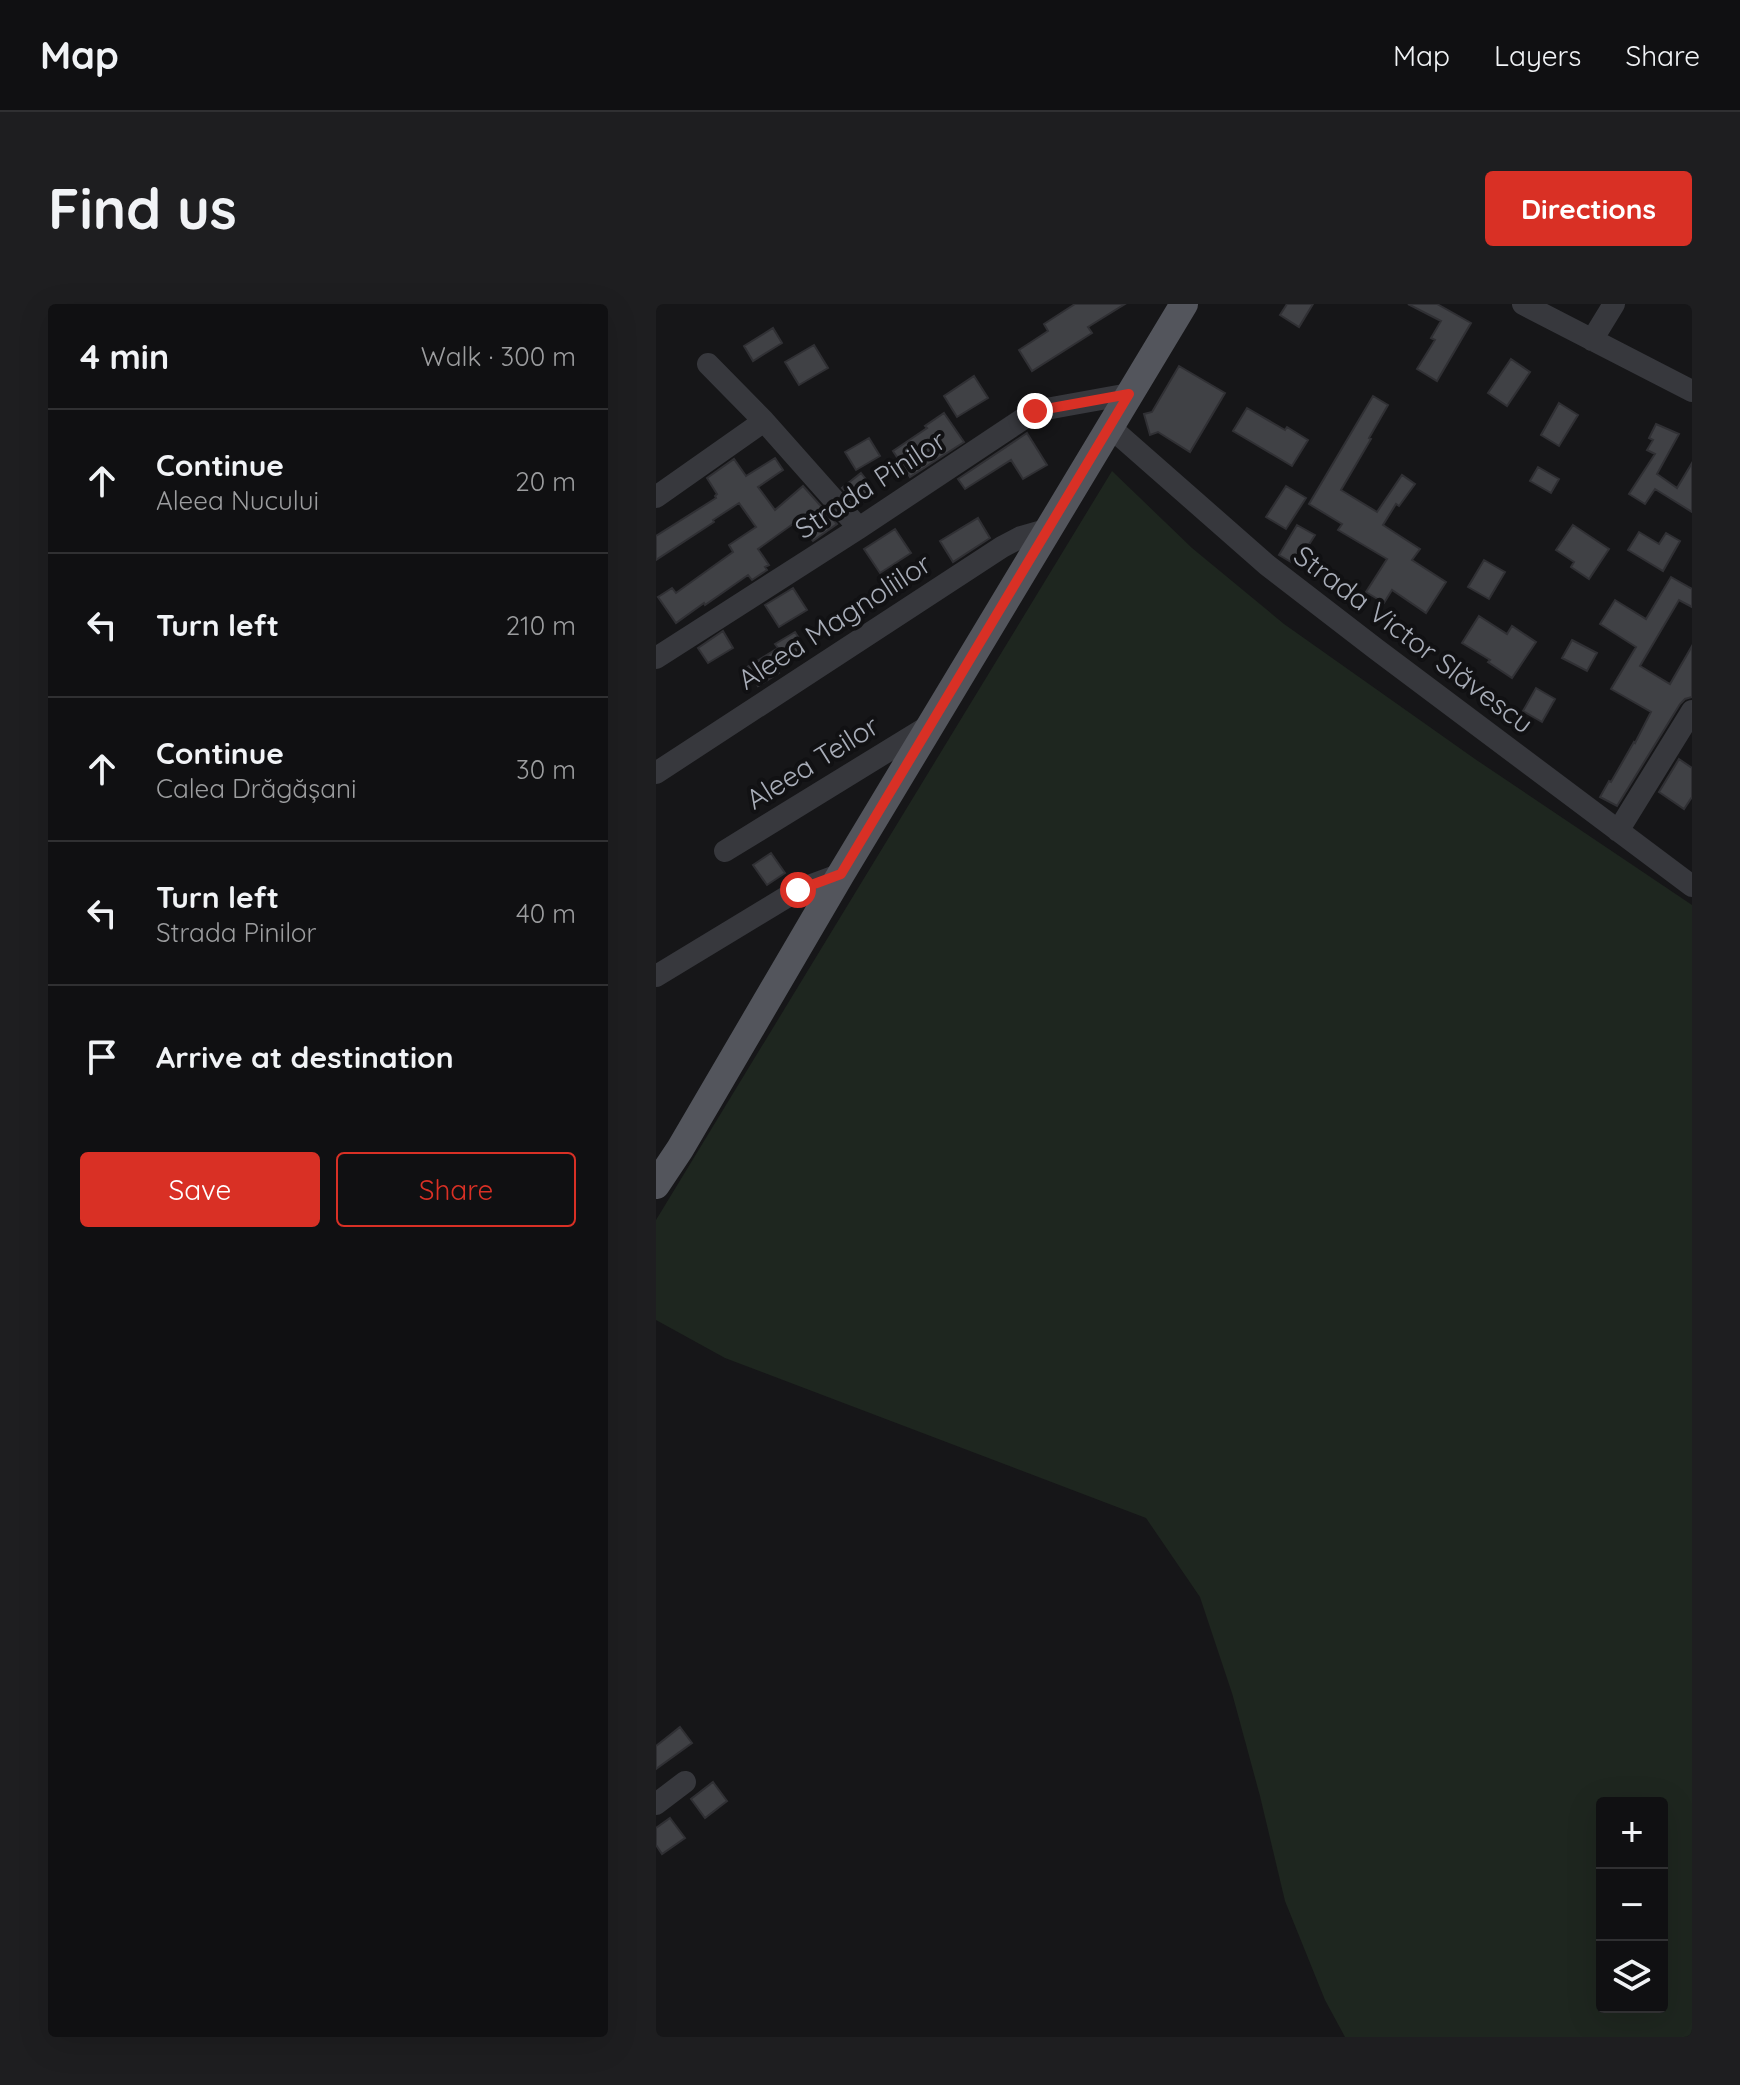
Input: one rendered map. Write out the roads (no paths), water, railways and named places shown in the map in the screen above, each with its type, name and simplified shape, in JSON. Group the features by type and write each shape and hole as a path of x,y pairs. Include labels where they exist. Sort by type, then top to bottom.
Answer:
{"main road":[{"path":"656,1185 1184,304"}],"street":[{"path":"1523,304 1692,391"},
{"path":"1592,340 1614,304"},
{"path":"708,364 764,421 859,528"},
{"name":"Strada Pinilor","path":"656,658 1035,411 1129,394"},
{"path":"656,497 764,421"},
{"name":"Strada Victor Slăvescu","path":"1110,427 1267,565 1692,886"},
{"name":"Aleea Magnoliilor","path":"656,773 1002,547 1021,537 1049,529"},
{"path":"1618,831 1692,711"},
{"name":"Aleea Teilor","path":"725,851 931,725"},
{"path":"656,976 798,890 841,874"},
{"path":"656,1804 685,1782"}]}
